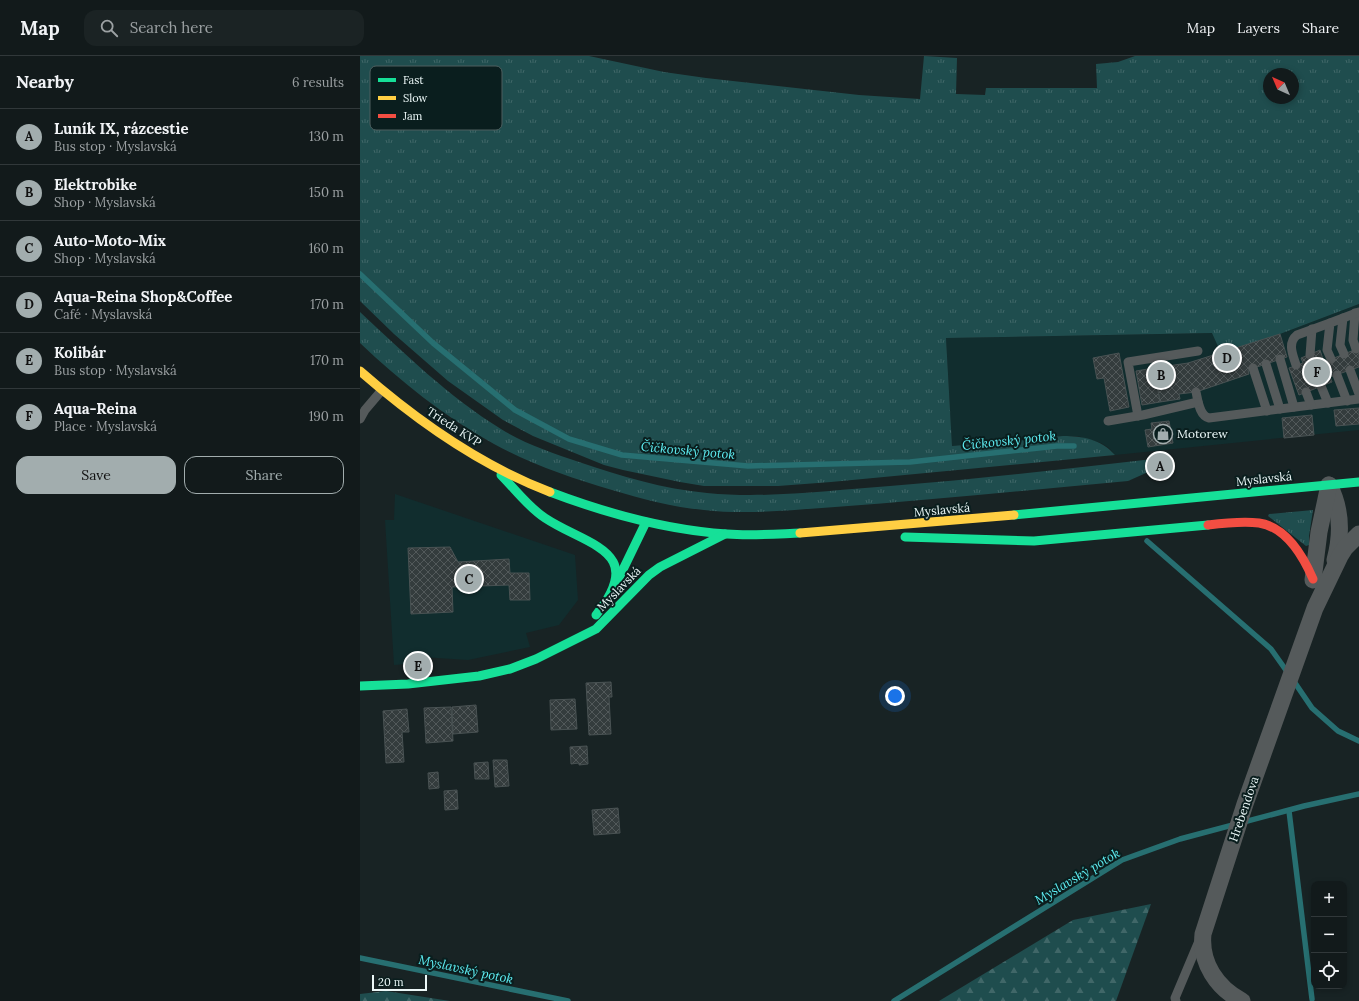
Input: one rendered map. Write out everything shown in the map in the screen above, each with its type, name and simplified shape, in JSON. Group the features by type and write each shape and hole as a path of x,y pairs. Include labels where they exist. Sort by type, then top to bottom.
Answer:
{"street":[{"name":"Trieda KVP","path":"360,371 382,390 445,438 486,462 544,489 596,508 646,522 688,530 726,534"},
{"name":"Myslavská","path":"486,462 505,478 539,514 604,550 611,558 615,567 615,586 608,600 577,636 563,646"},
{"name":"Myslavská","path":"360,686 415,683 480,676 524,664 591,632 602,625 654,571 672,560 726,534 778,534 927,523 1359,482"},
{"path":"1329,485 1336,500 1339,518 1339,540 1332,570"},
{"path":"1315,608 1313,579 1318,532 1329,485"},
{"path":"615,586 646,522"},
{"path":"896,537 1034,541 1227,523 1252,523 1276,529 1284,536 1306,561 1313,579"},
{"path":"778,534 873,536"},
{"path":"1332,570 1345,548 1359,534"},
{"name":"Hrebendova","path":"1242,1001 1223,989 1211,971 1202,948 1202,934 1245,804 1315,608 1332,570"}],"lane":[{"path":"1296,365 1292,351 1292,340 1297,335 1357,312"},
{"path":"1356,349 1353,340 1357,312"},
{"path":"1343,318 1340,345 1344,354"},
{"path":"1330,323 1327,350 1331,359"},
{"path":"1310,355 1312,329"},
{"path":"1138,416 1128,362 1198,351"},
{"path":"1280,360 1294,407"},
{"path":"1266,364 1280,409"},
{"path":"1253,368 1266,411"},
{"path":"1350,370 1359,394"},
{"path":"1337,375 1347,401"},
{"path":"1321,386 1328,403"},
{"path":"360,419 365,410 382,390"},
{"path":"1196,392 1202,414 1207,418 1359,399"},
{"path":"1306,392 1311,405"},
{"path":"1108,421 1138,416 1198,402"},
{"path":"1175,1000 1202,934"}],"shaded area":[{"path":"1359,304 1359,430 1115,455 1109,448 1101,443 1077,436 952,446 946,338 1213,333 1221,352 1280,334"},
{"path":"395,494 575,555 578,600 559,625 526,633 530,647 468,660 422,657 407,664 394,665 385,520 394,520"}],"green space":[{"path":"360,56 589,56 664,72 706,78 859,95 920,99 924,56 957,58 956,94 985,95 986,88 1097,88 1096,64 1118,62 1135,56 1359,56 1359,304 1280,334 1221,353 1212,333 946,338 952,446 1070,436 1097,442 1104,445 1115,455 778,486 704,486 604,465 533,436 503,420 448,381 394,334 360,301"},
{"path":"360,312 410,359 445,389 501,429 539,448 626,477 658,485 707,493 753,495 822,492 956,480 1153,459 1155,469 1128,481 769,512 704,510 669,505 581,481 552,470 522,458 494,444 458,422 407,385 360,343"},
{"path":"1313,510 1309,545 1306,546 1268,516 1269,514"},
{"path":"1151,904 1116,1001 939,1001 1073,920"},
{"path":"386,991 450,1001 360,1001 360,994"}],"building":[{"path":"1280,334 1287,357 1248,370 1249,374 1196,392 1179,394 1180,399 1160,402 1154,368 1188,363"},
{"path":"1359,348 1359,367 1330,377 1332,382 1299,395 1289,368 1303,363 1301,358 1320,350 1324,362"},
{"path":"1119,353 1129,407 1110,411 1104,378 1097,379 1093,358"},
{"path":"1154,368 1160,402 1142,405 1136,371"},
{"path":"1359,408 1359,424 1336,426 1334,410"},
{"path":"1312,415 1314,435 1284,438 1282,418"},
{"path":"1169,421 1173,443 1148,447 1145,430 1152,429 1151,423"},
{"path":"450,547 458,562 509,559 510,573 529,573 530,600 510,600 509,585 452,587 453,612 411,614 408,548"},
{"path":"611,682 612,697 609,697 611,734 589,735 586,683"},
{"path":"575,699 577,729 551,730 550,700"},
{"path":"476,705 478,732 453,734 452,707"},
{"path":"451,707 453,741 426,743 424,708"},
{"path":"407,709 409,732 402,732 404,762 386,763 383,711"},
{"path":"587,746 588,764 571,764 570,747"},
{"path":"493,760 507,760 509,786 495,787"},
{"path":"488,762 489,779 475,779 474,763"},
{"path":"438,772 439,788 429,789 428,773"},
{"path":"457,790 458,809 445,810 444,791"},
{"path":"618,808 620,833 594,835 592,810"}],"waterway":[{"name":"Čičkovský potok","path":"360,274 433,343 515,410 569,439 622,455 748,466 910,462 1057,446 1074,446"},
{"name":"Čičkovský potok","path":"1147,541 1271,649 1288,673"},
{"name":"Čičkovský potok","path":"1293,680 1312,708 1338,731 1359,741"},
{"name":"Myslavský potok","path":"894,1001 1122,860 1180,839 1304,806 1359,794"},
{"path":"1289,811 1312,999"},
{"name":"Myslavský potok","path":"360,958 568,1001"}],"traffic: fast":[{"path":"501,475 539,514 561,528 593,544 606,553 614,563 616,576 610,593 596,615"},
{"path":"1014,515 1359,482"},
{"path":"550,492 615,514 682,529 736,535 800,533"},
{"path":"615,586 646,522"},
{"path":"905,537 1034,541 1208,525"},
{"path":"360,686 408,684 479,676 510,669 536,659 596,629 649,575 660,567 725,534"}],"traffic: slow":[{"path":"360,371 426,424 450,440 498,469 550,492"},
{"path":"800,533 1014,515"}],"traffic: jam":[{"path":"1208,525 1247,522 1259,523 1277,530 1285,536 1299,552 1313,579"}],"place":[{"name":"Aqua-Reina Shop&Coffee","path":"1227,358"},
{"name":"Aqua-Reina","path":"1317,372"},
{"name":"Elektrobike","path":"1161,375"},
{"name":"Motorew","path":"1163,434"},
{"name":"Luník IX, rázcestie","path":"1160,466"},
{"name":"Auto-Moto-Mix","path":"469,579"},
{"name":"Kolibár","path":"418,666"}]}
